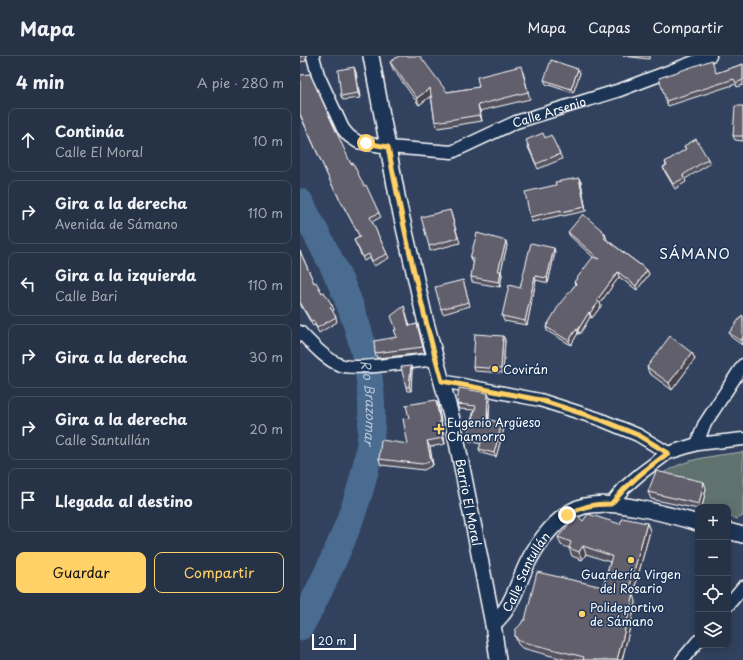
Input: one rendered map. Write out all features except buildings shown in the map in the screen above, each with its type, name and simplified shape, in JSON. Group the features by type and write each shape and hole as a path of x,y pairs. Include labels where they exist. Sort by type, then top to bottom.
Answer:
{"street":[{"name":"Calle Arsenio","path":"313,56 318,75 343,129 349,136 358,142 388,147 452,152 516,122 620,90 710,56"},
{"name":"Barrio El Moral","path":"371,56 398,202 425,319 454,427 493,624 498,660"},
{"path":"300,332 329,359 342,366 357,367 436,359"},
{"path":"697,444 704,425 743,365"},
{"path":"442,381 540,400 599,419 638,435 668,453"},
{"path":"611,504 624,488 668,453 697,444 743,439"},
{"name":"Calle Santullán","path":"493,624 502,616 509,606 531,557 551,528 567,515 582,507 598,504 611,504 695,522"},
{"path":"731,532 743,535"},
{"path":"731,602 743,588"},
{"path":"682,660 695,645"}],"green space":[{"path":"743,452 743,516 737,519 731,517 731,504 703,504 706,489 658,477 677,466 710,457"}],"waterway":[{"name":"Río Brazomar","path":"300,202 335,269 352,311 369,375 372,405 371,434 367,463 360,492 336,554 315,600 300,627"}],"place":[{"name":"Covirán","path":"495,369"},
{"name":"Eugenio Argüeso Chamorro","path":"439,429"},
{"name":"Guardería Virgen del Rosario","path":"631,560"},
{"name":"Polideportivo de Sámano","path":"582,614"}],"district":[{"name":"SÁMANO","path":"695,253"}],"route":[{"path":"366,143 388,147 398,202 425,319 442,381 540,400 599,419 638,435 668,453 624,488 611,504 598,504 582,507 567,515"}]}
